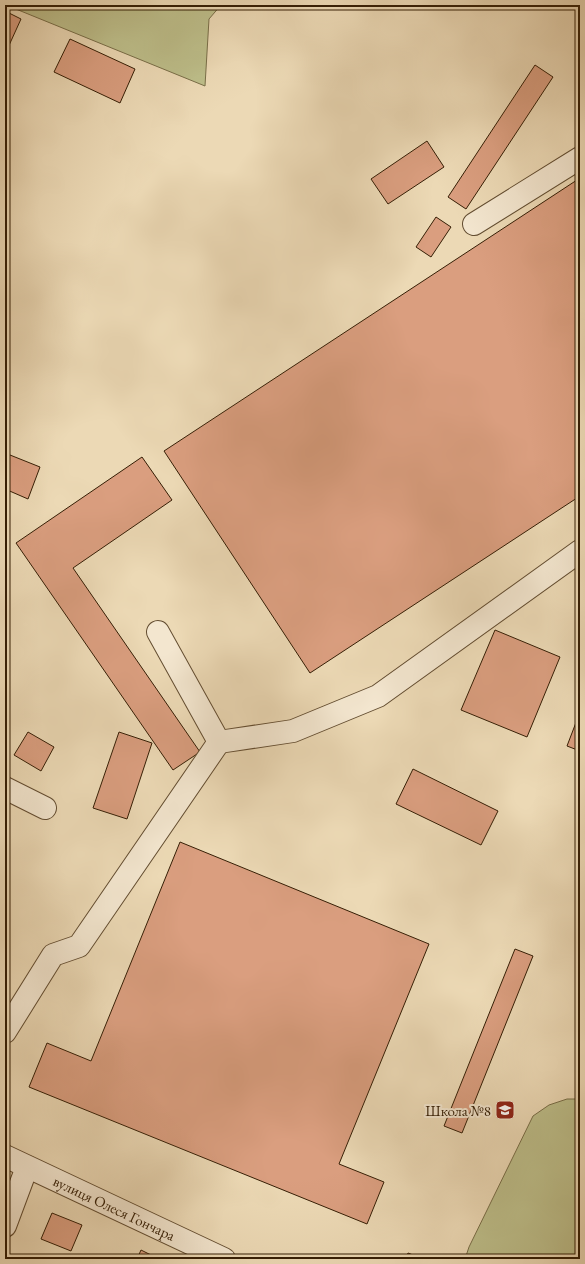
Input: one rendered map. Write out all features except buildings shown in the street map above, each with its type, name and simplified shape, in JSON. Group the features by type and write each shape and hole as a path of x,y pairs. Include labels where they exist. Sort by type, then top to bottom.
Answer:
{"street":[{"path":"474,224 580,158"},
{"path":"5,1032 54,955 79,946 219,742 293,731 378,696 580,550"},
{"path":"158,632 219,742"},
{"path":"5,788 45,808"},
{"name":"вулиця Олеся Гончара","path":"5,1156 224,1259"},
{"path":"5,1226 27,1167"}],"green space":[{"path":"6,5 221,5 209,19 205,86"},
{"path":"567,1099 580,1099 580,1259 465,1259 469,1247 533,1116 549,1105"}],"place":[{"name":"Школа №8","path":"505,1110"}]}
